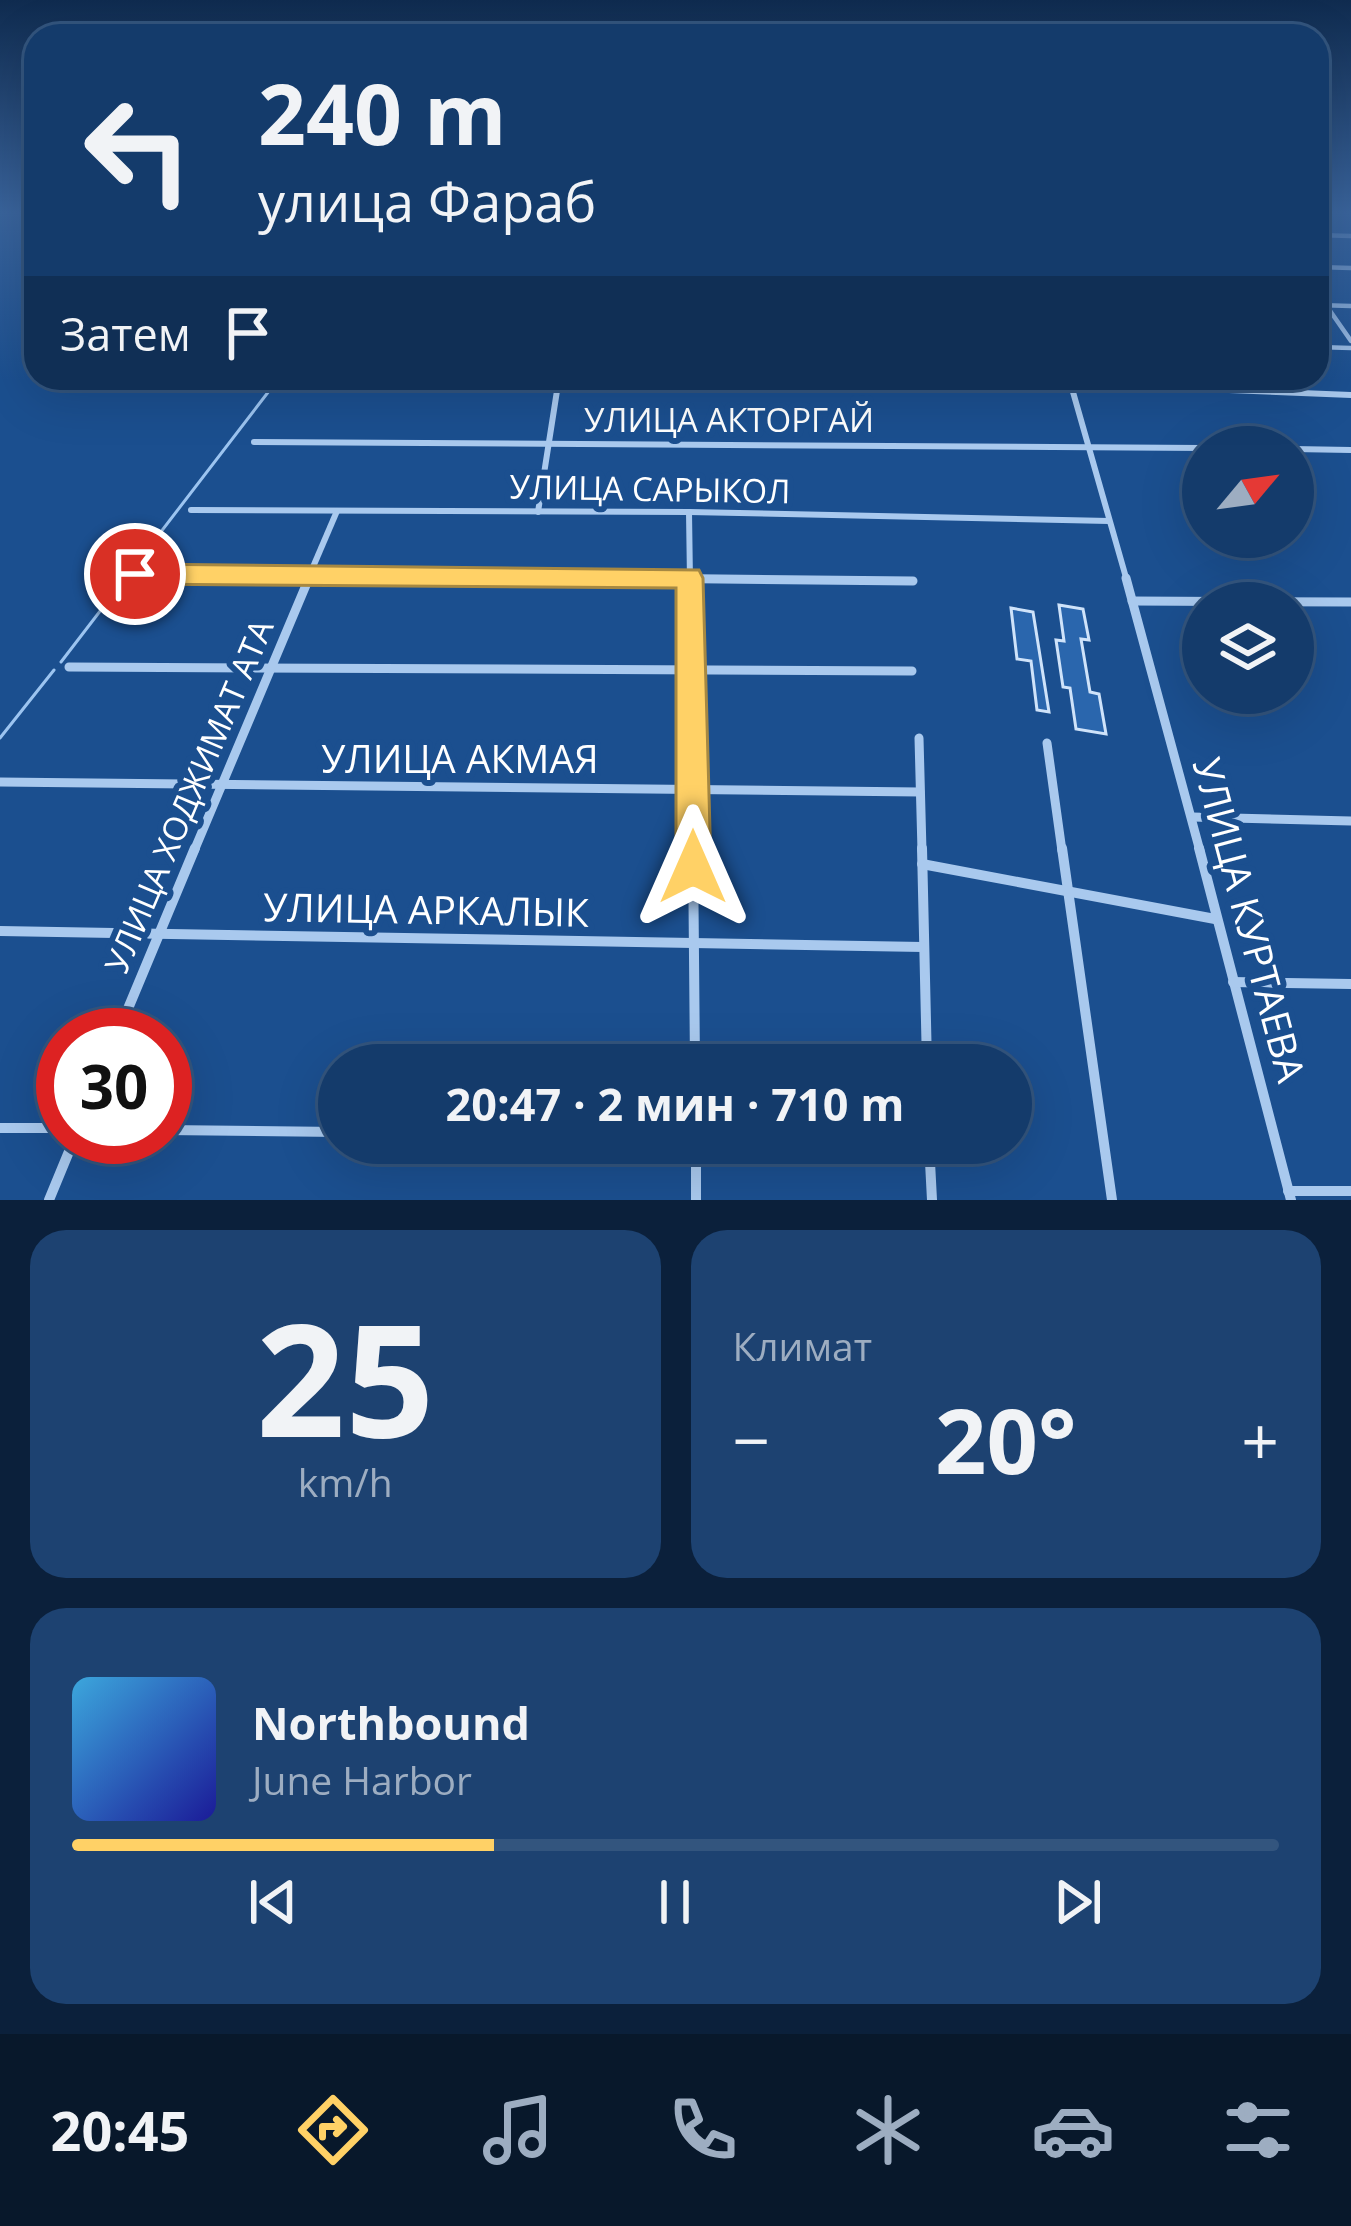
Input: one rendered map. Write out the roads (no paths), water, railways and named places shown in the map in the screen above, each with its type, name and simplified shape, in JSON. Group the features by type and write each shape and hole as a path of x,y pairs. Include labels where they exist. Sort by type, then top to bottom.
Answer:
{"street":[{"path":"1329,316 1351,345"},
{"path":"538,512 557,390"},
{"name":"УЛИЦА КУРТАЕВА","path":"1072,390 1192,817 1289,1195"},
{"path":"1223,390 1351,395"},
{"name":"УЛИЦА АКТОРГАЙ","path":"254,442 1182,448"},
{"path":"1314,449 1351,450"},
{"name":"УЛИЦА САРЫКОЛ","path":"190,510 689,512 1108,521"},
{"name":"УЛИЦА ХОДЖИМАТ АТА","path":"128,1008 337,511"},
{"path":"689,512 695,1044"},
{"path":"135,574 913,580"},
{"path":"1132,601 1351,602"},
{"path":"69,667 912,671"},
{"path":"919,738 926,1044"},
{"path":"1047,743 1112,1200"},
{"name":"УЛИЦА АКМАЯ","path":"0,782 220,788 920,792"},
{"path":"1192,817 1351,821"},
{"path":"922,864 1216,919"},
{"name":"УЛИЦА АРКАЛЫК","path":"0,932 923,947"},
{"path":"1233,982 1351,984"},
{"path":"0,1128 36,1129"},
{"path":"192,1130 318,1132"},
{"path":"49,1200 64,1164"},
{"path":"696,1164 696,1200"},
{"path":"930,1164 932,1200"},
{"path":"1289,1195 1351,1191"}],"waterway":[{"path":"61,662 270,390"},
{"path":"0,738 54,670"}]}
